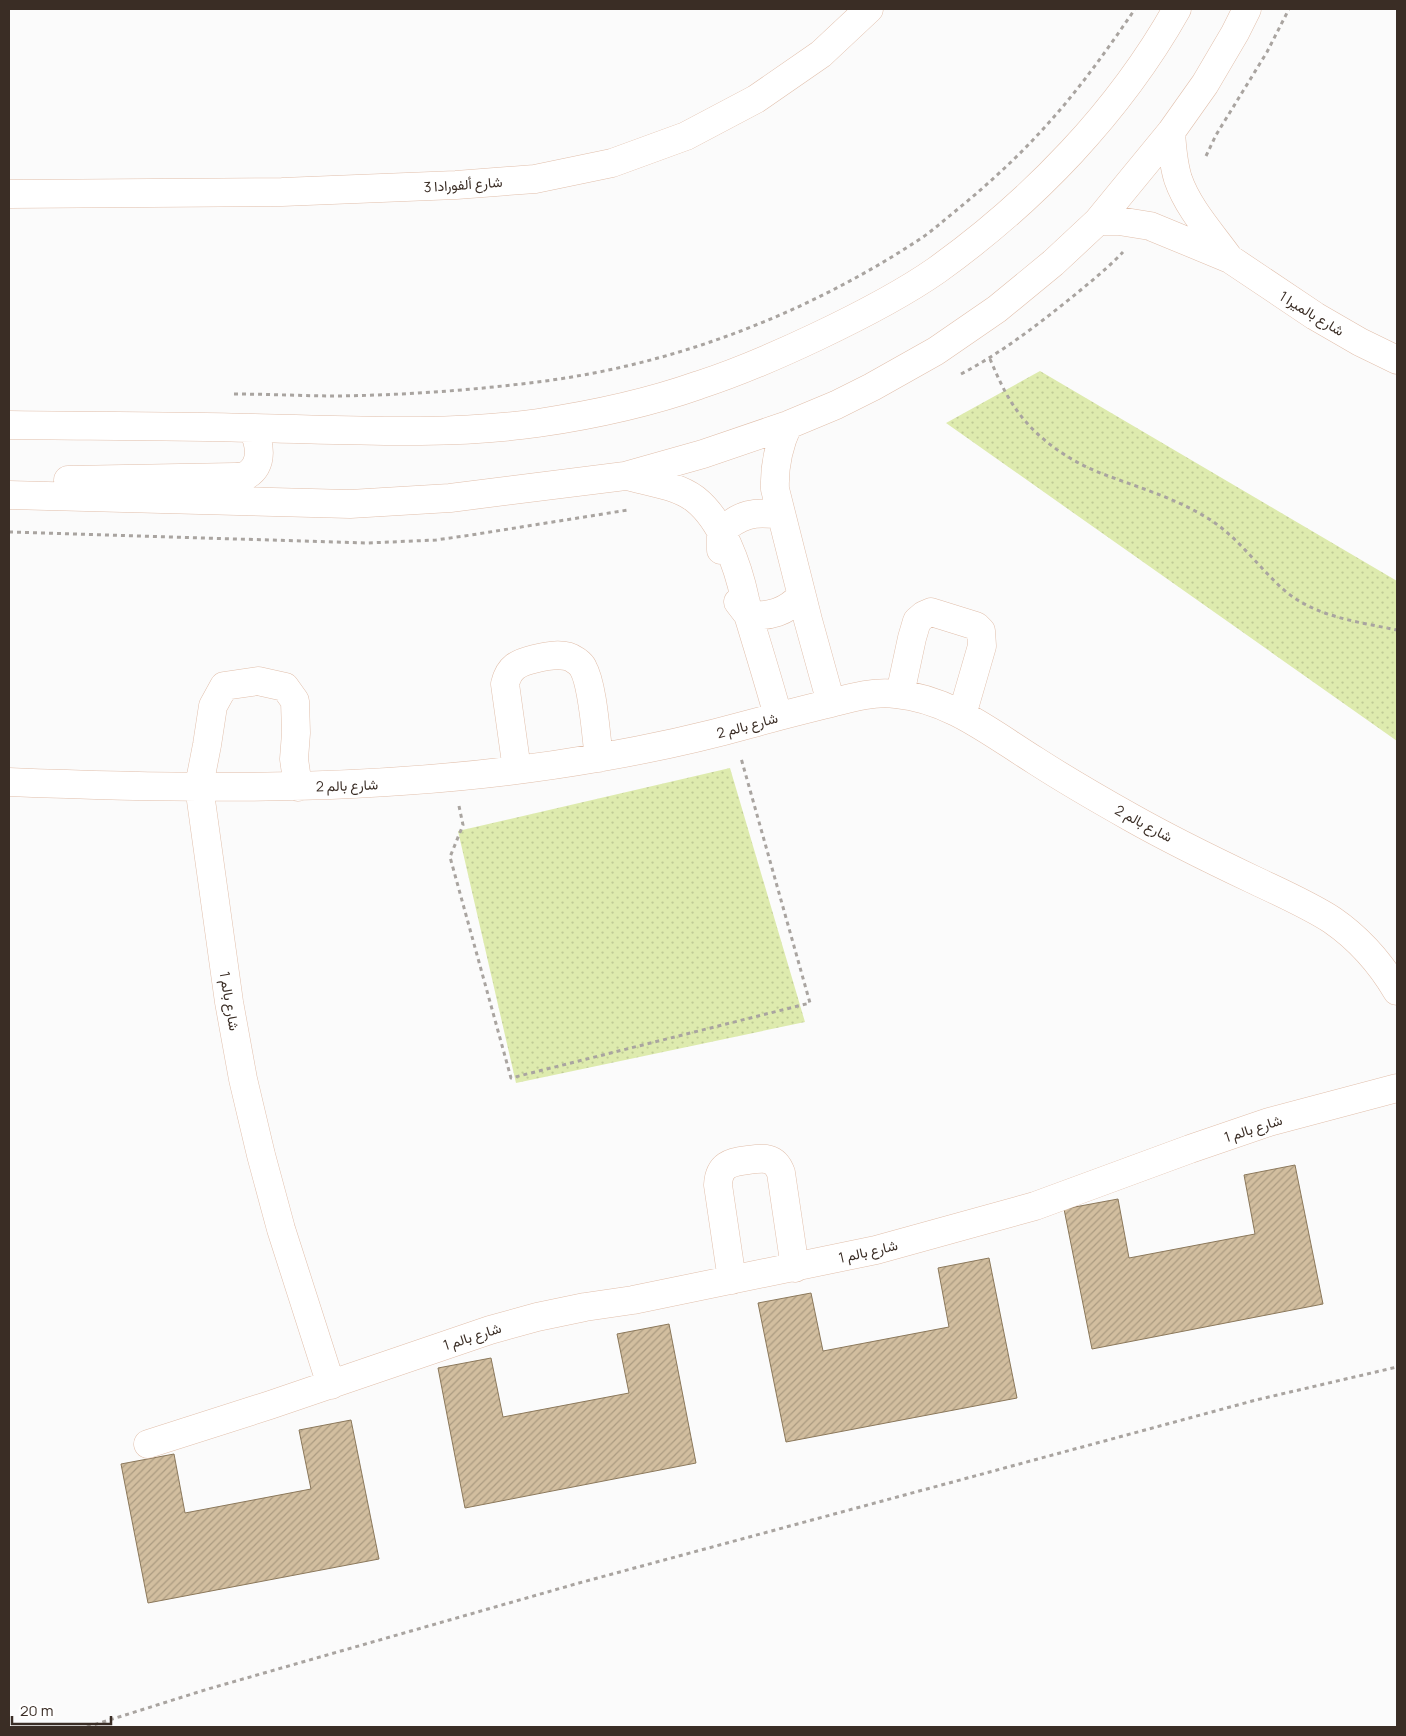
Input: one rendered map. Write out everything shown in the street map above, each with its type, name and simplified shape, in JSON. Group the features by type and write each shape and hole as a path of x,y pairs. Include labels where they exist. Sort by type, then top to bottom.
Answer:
{"street":[{"name":"شارع ألفورادا 3","path":"9,194 282,192 456,186 535,179 612,163 686,136 756,99 821,54 869,9"},
{"path":"9,426 373,431 456,430 538,423 620,408 699,385 785,351 858,318 935,272 1006,216 1071,154 1128,84 1164,32 1177,9"},
{"path":"9,495 350,504 450,498 625,476 703,454 788,425 836,405 872,387 936,351 997,309 1053,263 1098,221 1171,132 1205,84 1235,34 1247,9"},
{"name":"شارع بالميرا 1","path":"1171,132 1173,157 1182,188 1196,213 1230,259"},
{"name":"شارع بالميرا 1","path":"1098,221 1119,221 1150,226 1230,259 1315,316 1360,342 1397,360"},
{"path":"788,425 776,457 774,490 831,703"},
{"path":"9,483 107,478 235,478 247,475 256,465 260,453 258,440 252,428"},
{"path":"625,476 681,491 705,508 720,531 741,582 748,615 778,716"},
{"path":"720,531 733,521 748,514 764,512 780,516"},
{"path":"748,615 763,616 777,613 791,607 801,596"},
{"path":"900,694 917,621 924,615 932,612 976,626 981,631 982,646 962,715"},
{"path":"517,770 505,684 507,673 518,664 547,656 567,656 575,660 583,668 590,695 599,758"},
{"path":"199,786 208,745 212,706 224,686 258,682 285,687 295,701 296,733 294,759 298,787"},
{"name":"شارع بالم 2","path":"9,782 89,785 298,787 454,778 599,758 733,729 862,695 892,693 921,697 949,707 1053,772 1134,819 1216,862 1300,902 1334,922 1363,946 1388,976 1397,991"},
{"name":"شارع بالم 1","path":"199,786 228,993 260,1155 281,1229 331,1385"},
{"name":"شارع بالم 1","path":"148,1444 331,1385 490,1330 537,1317 795,1268 876,1250 1035,1206 1269,1122 1397,1088"},
{"path":"732,1280 718,1185 721,1172 732,1162 768,1158 779,1166 795,1268"}],"path":[{"path":"226,394 336,396 407,394 547,381 613,369 679,352 743,330 805,304 865,273 922,237 986,186 1044,129 1096,66 1135,9"},
{"path":"990,359 1010,401 1028,424 1050,444 1074,461 1180,502 1206,516 1230,534 1285,591 1308,606 1333,616 1397,630"},
{"path":"454,778 463,825 450,857 511,1078 810,1003 733,729"},
{"path":"86,1727 208,1689 580,1583 1256,1400 1397,1367"}],"green space":[{"path":"1040,371 1397,581 1397,741 946,423"},
{"path":"730,768 805,1022 516,1083 458,831"}],"building":[{"path":"1295,1165 1323,1304 1092,1349 1064,1209 1118,1199 1129,1258 1255,1234 1244,1175"},
{"path":"989,1258 1017,1398 786,1442 758,1303 811,1293 823,1351 949,1327 938,1268"},
{"path":"669,1324 696,1463 465,1508 438,1368 491,1358 503,1417 629,1393 617,1334"},
{"path":"351,1420 379,1559 148,1603 121,1464 174,1454 185,1513 311,1489 299,1430"}]}
